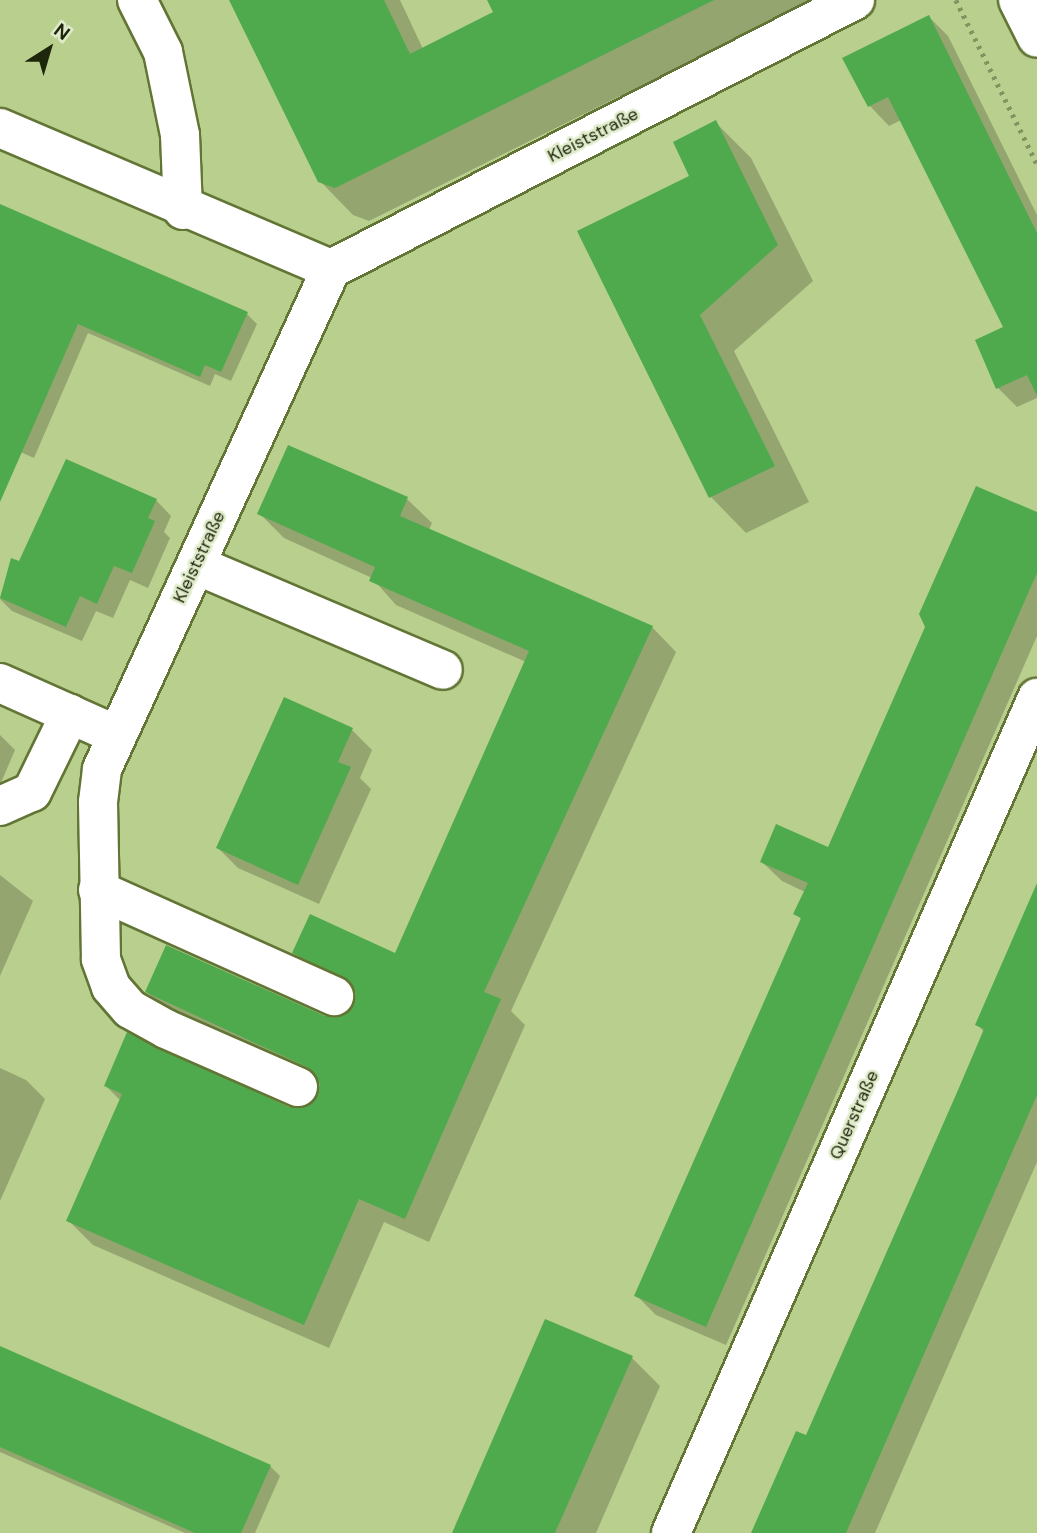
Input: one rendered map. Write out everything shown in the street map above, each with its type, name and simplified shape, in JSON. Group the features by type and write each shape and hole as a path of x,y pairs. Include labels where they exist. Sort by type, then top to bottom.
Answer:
{"street":[{"path":"137,0 163,52 180,135 183,209"},
{"name":"Kleiststraße","path":"98,890 102,769 331,269 855,0"},
{"path":"0,128 183,209 331,269"},
{"path":"196,565 443,670"},
{"path":"0,683 117,735"},
{"name":"Querstraße","path":"671,1533 1037,698"},
{"path":"0,806 32,792 69,714"},
{"path":"299,1087 130,1009 111,987 101,959 98,890 334,996"}],"path":[{"path":"956,0 1037,164"}],"building":[{"path":"229,0 384,0 410,54 493,12 487,0 714,0 335,188 318,182"},
{"path":"929,15 1037,233 1037,396 1027,375 996,389 975,340 1003,327 888,97 868,107 842,58"},
{"path":"716,120 778,245 700,315 775,466 709,498 577,231 689,176 673,142"},
{"path":"0,204 248,312 221,372 205,365 200,377 78,324 0,502"},
{"path":"288,445 408,497 400,516 653,626 484,992 501,999 405,1219 359,1199 304,1325 66,1221 122,1094 104,1086 127,1032 289,1107 311,1104 320,1084 307,1067 145,992 166,945 325,1016 347,1013 356,994 351,983 292,953 310,914 395,953 529,651 369,581 375,567 257,514"},
{"path":"66,459 157,499 148,518 155,521 132,573 114,566 97,604 80,596 66,627 0,598 11,558 19,561"},
{"path":"976,486 1037,512 1037,573 706,1327 634,1296 801,918 793,914 808,883 760,862 776,824 828,847 925,627 919,614"},
{"path":"284,697 353,728 338,762 351,767 298,885 216,848"},
{"path":"1037,883 1037,1095 846,1533 751,1533 796,1431 806,1435 955,1097 984,1029 975,1025"},
{"path":"545,1319 633,1356 555,1533 452,1533"},
{"path":"0,1346 271,1465 241,1533 195,1533 0,1447"}]}
